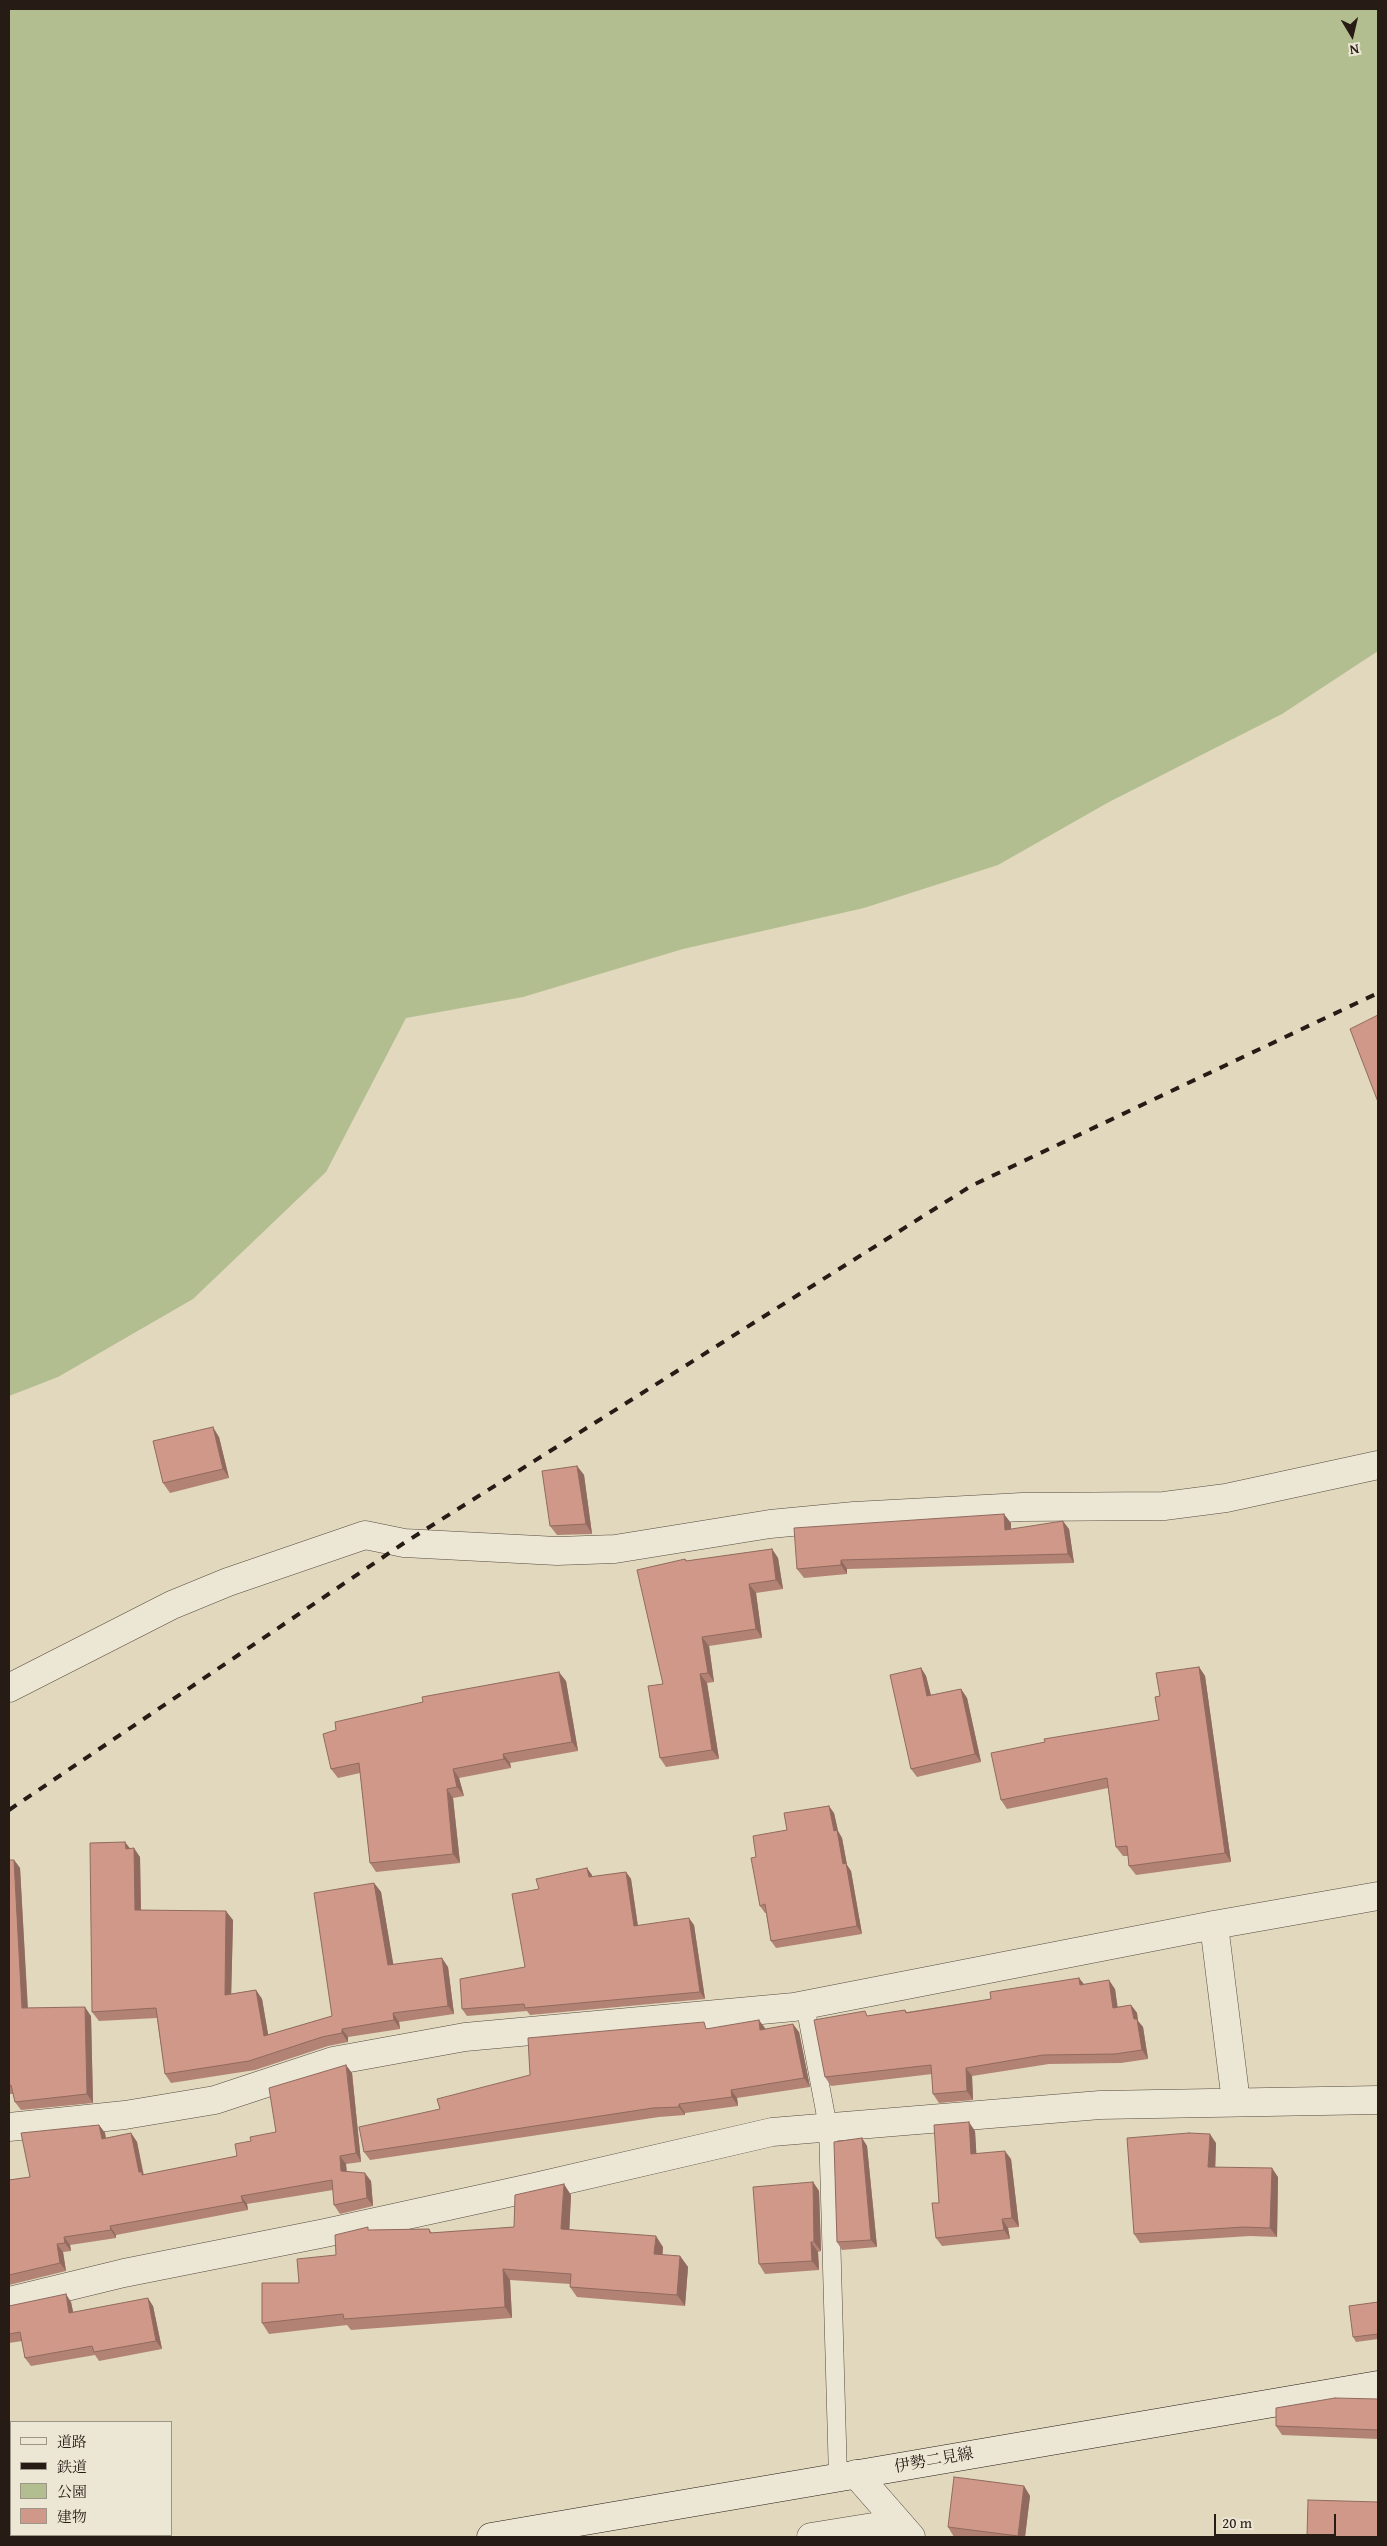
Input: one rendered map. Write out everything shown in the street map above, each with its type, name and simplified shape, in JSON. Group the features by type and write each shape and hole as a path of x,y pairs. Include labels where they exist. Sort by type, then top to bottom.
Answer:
{"street":[{"path":"9,1688 172,1605 228,1582 365,1535 424,1544 557,1551 615,1549 770,1524 854,1516 1022,1507 1164,1506 1226,1498 1378,1464"},
{"path":"9,2127 125,2115 215,2100 333,2061 465,2038 805,2005 1214,1925 1378,1896"},
{"path":"1214,1925 1236,2102"},
{"path":"9,2301 124,2273 325,2233 772,2132 1100,2105 1378,2100"},
{"name":"伊勢二見線","path":"491,2537 1378,2385"},
{"path":"847,2476 904,2530"},
{"path":"812,2537 904,2530"}],"lane":[{"path":"805,2005 828,2127 847,2476"}],"green space":[{"path":"9,9 1378,9 1378,651 1282,714 1109,802 998,865 864,908 683,949 523,997 406,1018 326,1172 193,1299 58,1377 9,1396"}],"building":[{"path":"1378,1015 1378,1102 1350,1029"},
{"path":"213,1427 223,1469 163,1483 153,1441"},
{"path":"577,1466 586,1524 550,1526 542,1471"},
{"path":"1004,1514 1005,1530 1063,1521 1068,1554 841,1560 841,1565 797,1569 794,1528"},
{"path":"772,1549 776,1580 749,1584 756,1629 702,1637 708,1673 700,1674 712,1750 660,1758 648,1686 663,1684 637,1570 685,1559 686,1561"},
{"path":"1199,1667 1225,1853 1129,1866 1127,1846 1116,1847 1107,1778 1001,1800 991,1753 1045,1742 1044,1739 1159,1720 1155,1697 1160,1696 1156,1673"},
{"path":"921,1668 927,1696 961,1689 975,1754 911,1769 890,1675"},
{"path":"559,1672 572,1742 503,1754 504,1759 453,1769 457,1787 447,1789 453,1854 370,1863 359,1763 331,1769 323,1734 336,1730 335,1722 423,1702 422,1697"},
{"path":"829,1806 834,1831 837,1830 843,1864 846,1863 857,1926 771,1941 765,1904 760,1906 751,1858 756,1857 753,1836 787,1830 784,1813"},
{"path":"125,1842 126,1849 134,1848 135,1910 226,1911 225,1995 256,1990 264,2036 332,2016 314,1893 374,1883 388,1965 442,1958 448,2006 393,2013 394,2020 342,2029 342,2033 322,2037 249,2061 165,2074 156,2008 92,2012 90,1843"},
{"path":"9,1860 14,1860 22,2008 85,2007 87,2094 15,2102 11,2085 9,2086"},
{"path":"587,1868 589,1877 626,1872 634,1926 689,1918 700,1992 525,2008 524,2004 462,2009 460,1979 525,1967 512,1894 539,1889 536,1879"},
{"path":"1079,1978 1080,1985 1109,1980 1113,2008 1131,2005 1134,2019 1137,2019 1142,2050 1115,2054 1043,2055 966,2068 967,2091 933,2094 931,2065 825,2077 814,2020 865,2011 867,2016 905,2010 906,2013 991,1999 990,1992"},
{"path":"759,2020 760,2030 793,2024 804,2078 731,2090 732,2097 679,2104 679,2107 653,2108 364,2152 359,2127 440,2109 437,2099 530,2075 528,2038 704,2022 706,2029"},
{"path":"346,2065 356,2153 340,2156 341,2171 365,2173 367,2198 334,2205 332,2180 241,2196 243,2202 110,2226 111,2230 64,2237 65,2243 57,2244 60,2263 9,2275 9,2180 30,2177 21,2133 99,2125 102,2139 131,2133 139,2172 142,2172 142,2175 237,2156 235,2144 251,2141 250,2137 276,2132 269,2088"},
{"path":"969,2122 971,2154 1005,2151 1012,2218 1002,2219 1004,2230 936,2238 932,2203 939,2203 934,2125"},
{"path":"1189,2133 1210,2134 1208,2167 1272,2168 1270,2228 1244,2227 1134,2234 1127,2138"},
{"path":"862,2138 871,2240 837,2242 834,2142"},
{"path":"813,2182 814,2242 811,2242 812,2261 759,2264 753,2187"},
{"path":"564,2184 561,2229 656,2236 654,2254 680,2256 677,2295 570,2287 571,2274 503,2269 505,2307 344,2319 343,2314 262,2323 262,2283 299,2283 297,2259 336,2255 335,2235 368,2227 368,2230 429,2229 430,2233 514,2227 515,2195"},
{"path":"66,2294 69,2313 148,2298 156,2341 94,2352 92,2346 25,2358 20,2332 9,2334 9,2306"},
{"path":"1378,2302 1378,2334 1353,2337 1349,2306"},
{"path":"1335,2398 1378,2399 1378,2430 1276,2426 1276,2408"},
{"path":"954,2477 1024,2486 1018,2536 948,2527"},
{"path":"1308,2500 1378,2502 1378,2537 1307,2537"}],"railway":[{"path":"9,1810 404,1543 971,1186 1378,993"}]}
